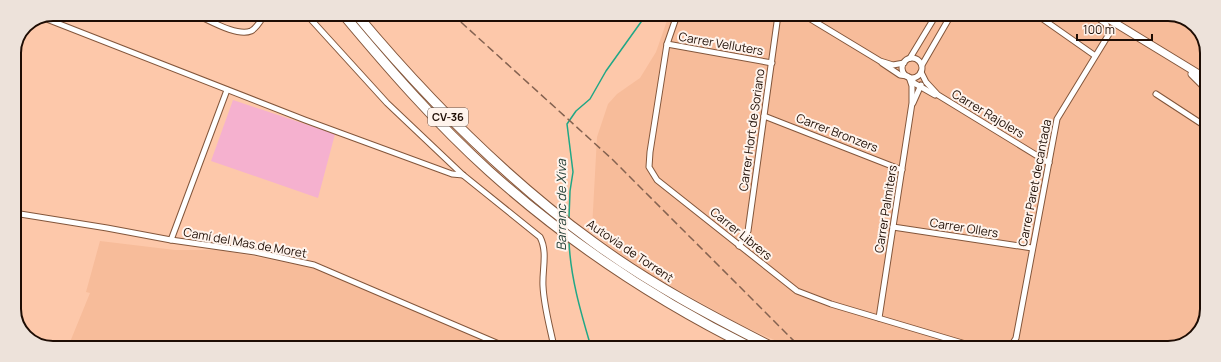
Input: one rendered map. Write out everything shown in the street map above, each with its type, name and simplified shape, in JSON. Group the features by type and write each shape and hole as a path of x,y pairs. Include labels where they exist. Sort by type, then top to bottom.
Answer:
{"highway":[{"path":"343,21 409,96 451,134"},
{"name":"Autovia de Torrent","path":"349,21 407,88 451,134 490,172 547,220 592,253 668,302 739,341"},
{"name":"Autovia de Torrent","path":"362,21 420,87 457,126 497,164 550,209 594,243 672,294 761,341"},
{"path":"367,21 420,87"}],"street":[{"path":"52,21 227,90 452,174 464,175"},
{"path":"211,21 240,34 252,31 261,21"},
{"path":"312,21 387,103 464,175 531,228 543,244 543,286 547,316 553,341"},
{"name":"Carrer Librers","path":"675,21 667,44 650,168 657,180 797,291 831,304 955,341"},
{"name":"Carrer Hort de Soriano","path":"739,246 748,231 777,21"},
{"name":"Carrer Rajolers","path":"814,21 880,61 900,75 909,76 914,83 1049,163"},
{"path":"932,21 910,58 904,63 903,69 909,76 917,76 922,74 922,65 948,21"},
{"path":"1046,21 1094,55"},
{"name":"Carrer Paret decantada","path":"1014,341 1057,119 1094,55 1109,34 1106,24 1102,21"},
{"path":"1111,21 1176,62 1200,75"},
{"name":"Carrer Velluters","path":"667,44 772,62"},
{"path":"910,58 917,60 922,65"},
{"name":"Carrer Rajolers","path":"880,61 893,65 904,63"},
{"path":"1176,62 1200,81"},
{"name":"Carrer Rajolers","path":"922,74 938,96"},
{"name":"Carrer Palmiters","path":"912,103 921,87 922,74"},
{"name":"Carrer Palmiters","path":"878,318 894,227 912,103 912,86 909,76"},
{"path":"171,240 227,90"},
{"path":"917,96 929,92"},
{"path":"1156,94 1200,120"},
{"name":"Carrer Bronzers","path":"764,116 902,170"},
{"name":"Camí del Mas de Moret","path":"21,214 171,240 255,252 314,265 492,341"},
{"name":"Carrer Ollers","path":"894,227 1032,248"}],"shaded area":[{"path":"667,21 1168,21 1184,25 1195,35 1200,51 1200,309 1195,327 1184,337 1172,341 776,341 741,325 651,275 607,245 592,229 597,137 608,104 617,94 640,78 656,52"},
{"path":"233,100 335,134 318,198 211,161"},
{"path":"100,241 175,250 220,250 315,268 447,323 484,341 70,341 90,293 86,292"}],"waterway":[{"name":"Barranc de Xiva","path":"569,218 570,191 573,172 567,124 576,111 590,99 606,71 642,21"},
{"name":"Barranc de Xiva","path":"569,240 571,267 589,341"}],"railway":[{"path":"460,21 613,160 794,341"}]}
